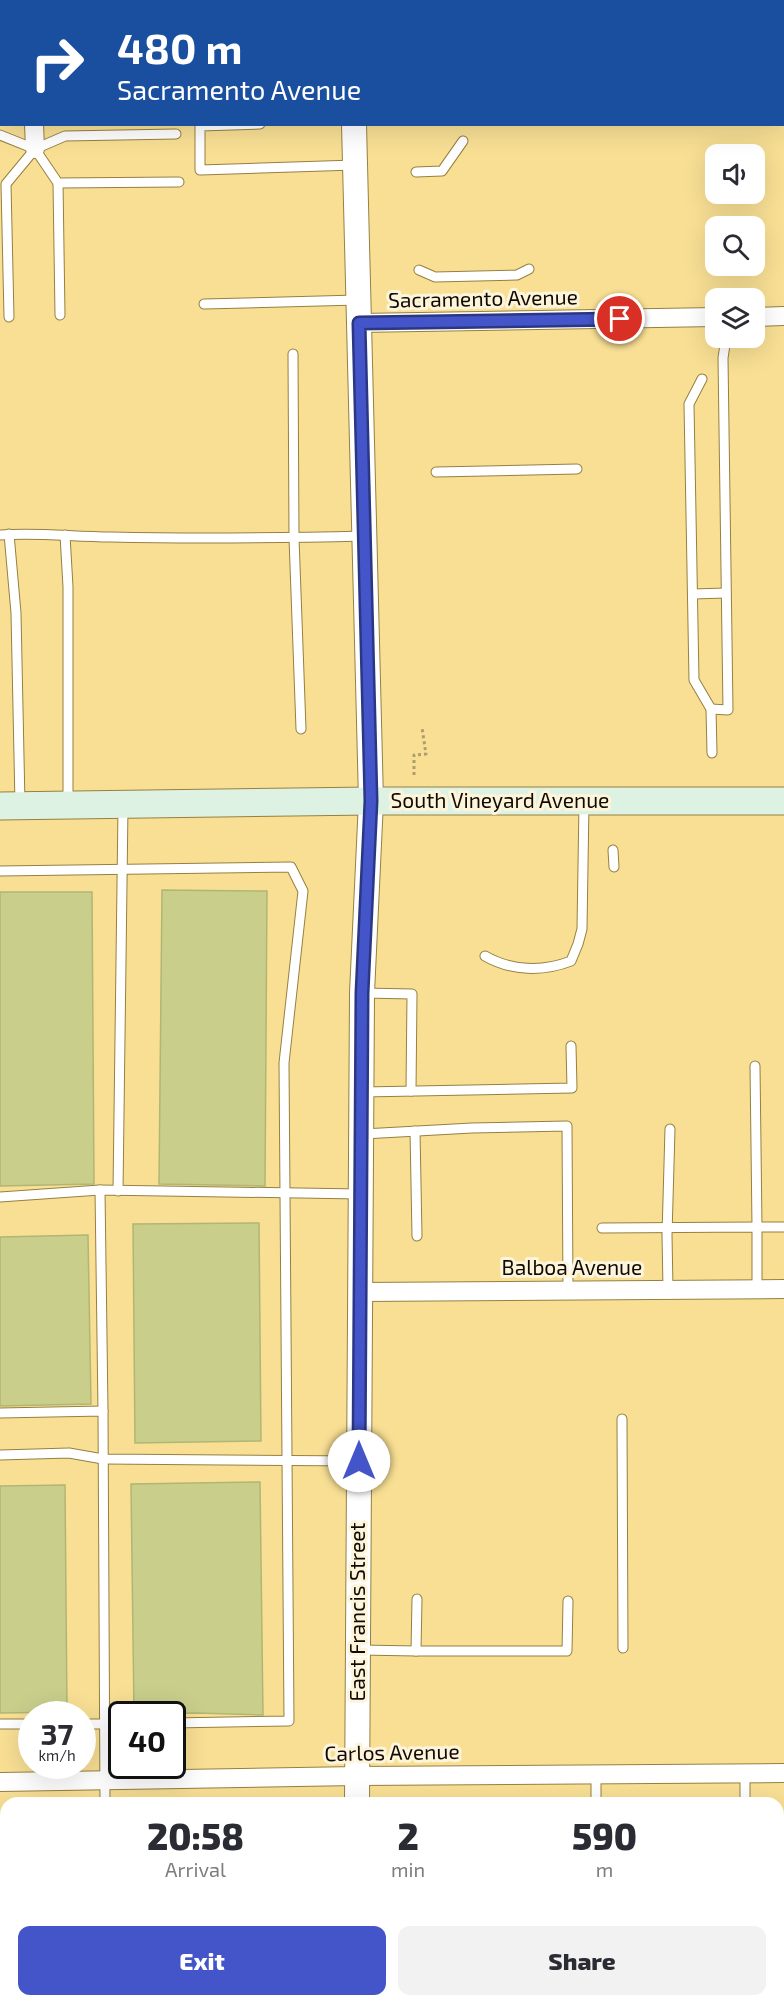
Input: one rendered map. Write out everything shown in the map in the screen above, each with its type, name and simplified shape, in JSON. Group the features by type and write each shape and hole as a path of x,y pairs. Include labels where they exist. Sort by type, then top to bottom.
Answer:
{"main road":[{"name":"South Vineyard Avenue","path":"10,806 371,801 784,801"}],"street":[{"path":"34,126 35,149"},
{"name":"East Francis Street","path":"354,126 371,801 362,993 357,1797"},
{"name":"Sacramento Avenue","path":"359,312 705,317"},
{"path":"765,317 784,316"},
{"name":"Balboa Avenue","path":"360,1292 784,1289"},
{"name":"Carlos Avenue","path":"0,1782 357,1776 784,1773"}],"lane":[{"path":"200,126 200,170 356,165"},
{"path":"9,317 3,184 35,149 65,135 176,134"},
{"path":"0,135 35,149 58,183 60,315"},
{"path":"416,172 442,171 463,141"},
{"path":"58,183 179,182"},
{"path":"419,270 435,277 517,275 529,268"},
{"path":"204,304 359,312"},
{"path":"711,710 728,710 724,348"},
{"path":"293,354 294,538 301,729"},
{"path":"702,379 689,404 694,680 711,710 712,753"},
{"path":"436,472 577,469"},
{"path":"10,806 16,614 4,535 23,533 110,537 294,538 364,536"},
{"path":"65,535 68,587 68,805"},
{"path":"693,594 726,593"},
{"path":"485,956 508,966 525,968 557,967 571,961 582,929 584,801"},
{"path":"118,1191 123,804"},
{"path":"613,850 614,867"},
{"path":"0,872 291,867 303,891 284,1063 289,1721 186,1723"},
{"path":"362,993 412,994 411,1091"},
{"path":"361,1092 572,1088 571,1046"},
{"path":"755,1066 757,1289"},
{"path":"361,1134 567,1126 568,1290"},
{"path":"668,1290 670,1129"},
{"path":"415,1131 417,1236"},
{"path":"100,1190 105,1797"},
{"path":"0,1197 100,1190 286,1195 360,1194"},
{"path":"602,1228 784,1227"},
{"path":"0,1413 103,1411"},
{"path":"622,1419 623,1648"},
{"path":"0,1455 69,1453 103,1460 359,1461"},
{"path":"416,1651 417,1599"},
{"path":"357,1650 567,1651 568,1601"},
{"path":"0,1724 18,1724"},
{"path":"96,1724 105,1724"},
{"path":"596,1774 596,1797"},
{"path":"745,1774 746,1797"}],"path":[{"path":"414,775 414,755 426,754 422,728"}],"shaded area":[{"path":"0,126 784,126 784,1797 0,1797"}],"building":[{"path":"162,890 267,891 265,1186 159,1184"},
{"path":"0,892 92,892 94,1184 0,1186"},
{"path":"259,1223 261,1441 135,1443 133,1224"},
{"path":"88,1235 91,1404 0,1406 0,1237"},
{"path":"260,1482 263,1715 186,1713 186,1701 134,1701 131,1484"},
{"path":"65,1485 67,1701 18,1701 18,1713 0,1713 0,1486"}],"route":[{"path":"359,1461 362,993 371,801 359,323 620,319"}]}
